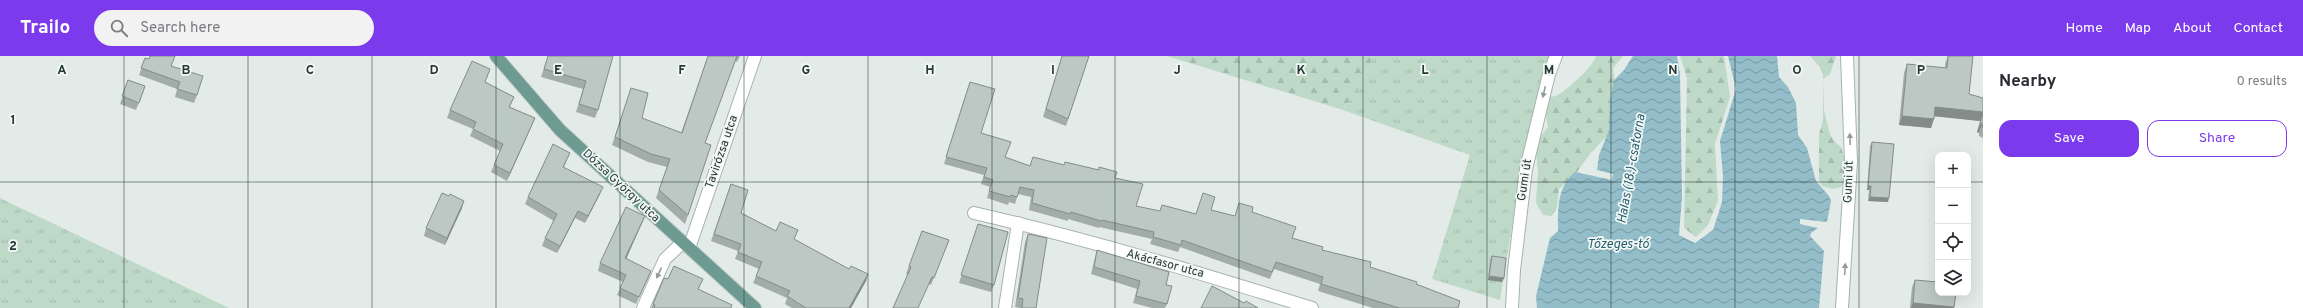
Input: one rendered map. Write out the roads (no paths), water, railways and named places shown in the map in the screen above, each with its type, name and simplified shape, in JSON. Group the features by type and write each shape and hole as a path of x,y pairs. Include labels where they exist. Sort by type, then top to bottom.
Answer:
{"main road":[{"name":"Dózsa György utca","path":"496,56 560,130 755,308"}],"street":[{"name":"Tavirózsa utca","path":"686,245 755,56"},
{"name":"Gumi út","path":"1512,308 1514,270 1526,168 1549,74 1556,56"},
{"name":"Gumi út","path":"1842,308 1851,162 1846,56"},
{"name":"Akácfasor utca","path":"974,213 1018,223 1222,279 1312,308"},
{"path":"1005,308 1018,223"},
{"path":"643,308 665,258 686,245"}],"water":[{"name":"Tőzeges-tó","path":"1633,56 1677,56 1680,74 1682,197 1679,235 1695,243 1713,230 1722,202 1723,176 1720,141 1736,89 1728,56 1777,56 1779,77 1788,87 1796,103 1798,135 1807,148 1816,181 1829,196 1831,201 1827,222 1800,219 1800,224 1818,228 1811,233 1810,236 1824,251 1819,308 1537,308 1536,296 1550,238 1558,231 1560,199 1565,184 1575,172 1612,180 1613,174 1597,170 1599,155 1609,130 1610,100 1614,80 1624,70"}],"water label":[{"name":"Halas (18.)-csatorna","path":"1632,169"}]}
